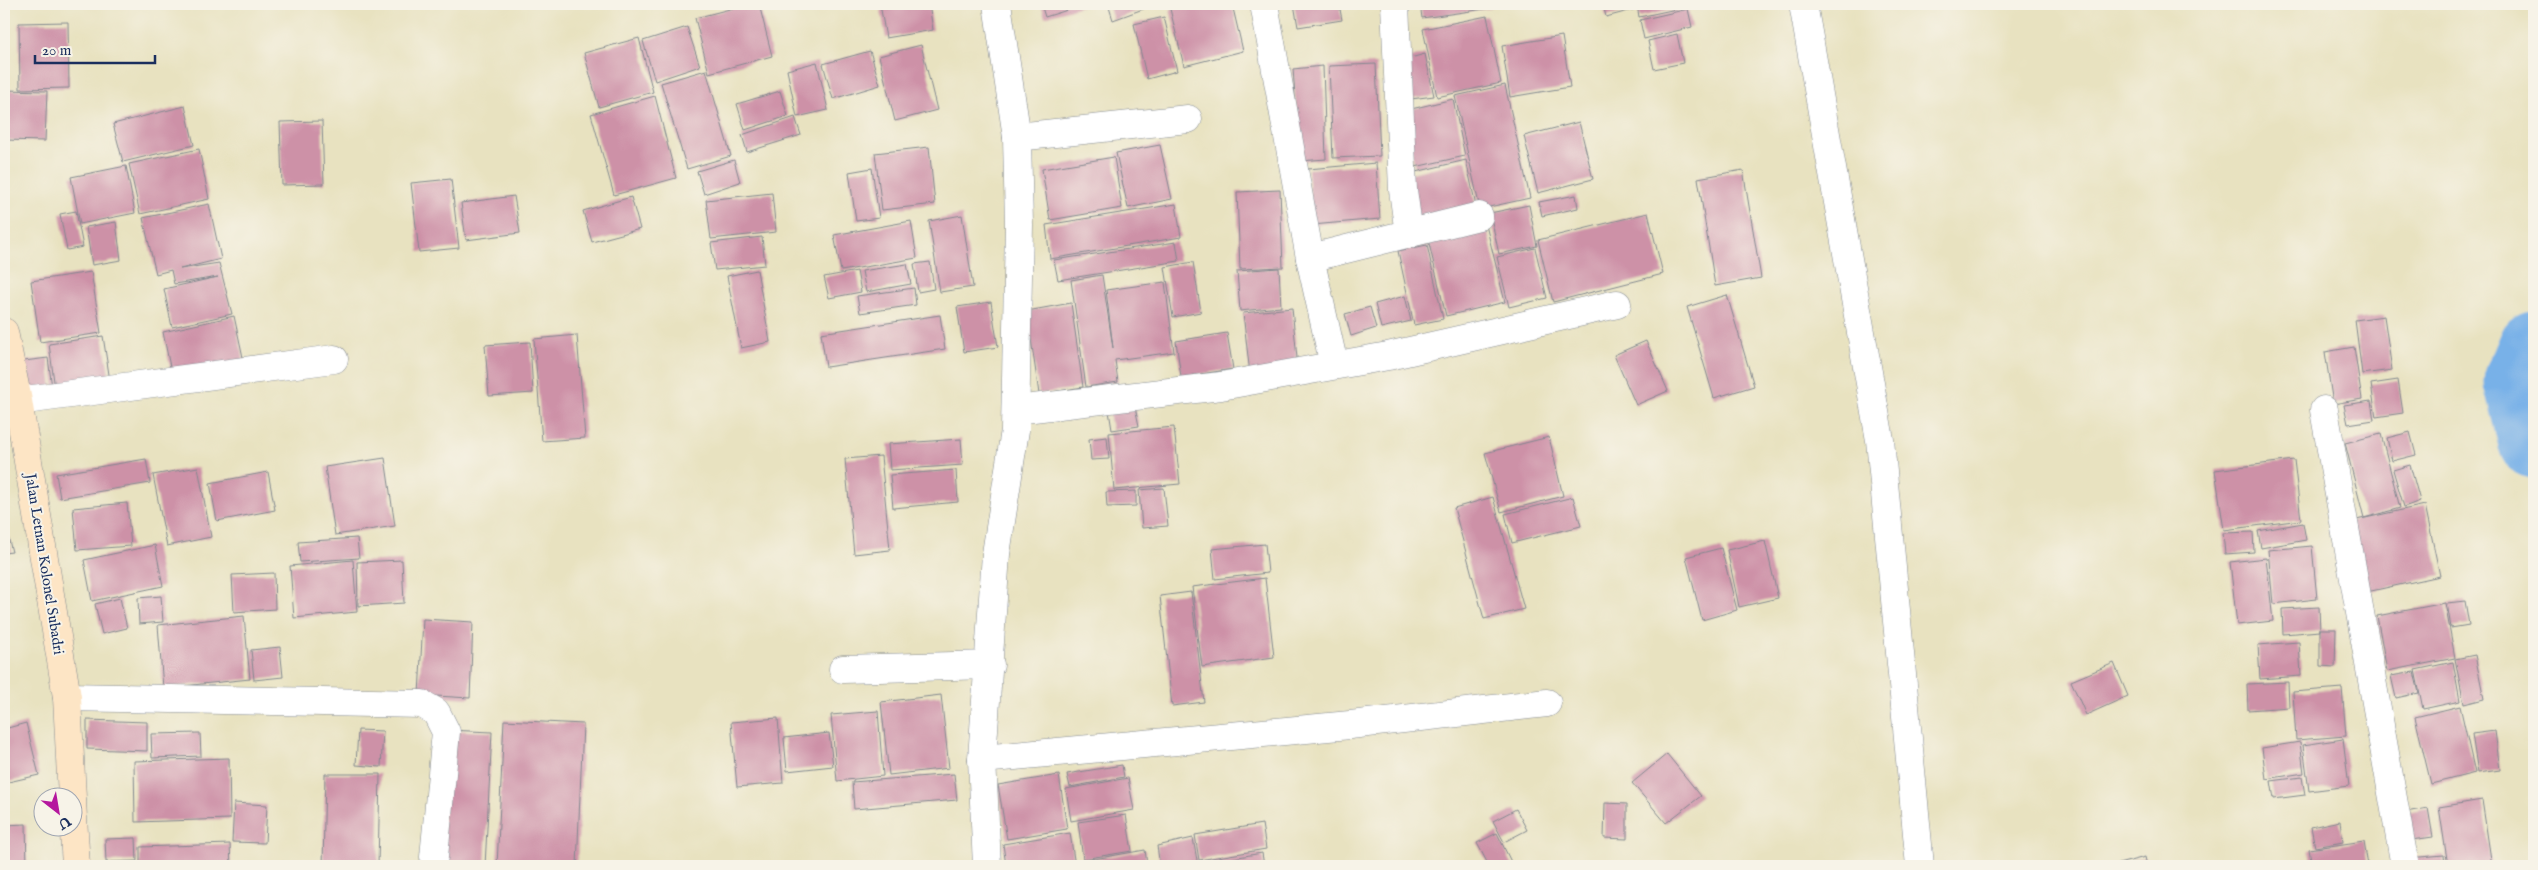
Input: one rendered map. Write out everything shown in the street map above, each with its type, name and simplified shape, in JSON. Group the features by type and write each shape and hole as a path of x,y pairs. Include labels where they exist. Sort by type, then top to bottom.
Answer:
{"main road":[{"name":"Jalan Letnan Kolonel Subadri","path":"4,332 18,401 67,697 71,788"},
{"name":"Jalan Letnan Kolonel Subadri","path":"74,838 76,866"}],"street":[{"path":"987,866 982,760 990,665 996,554 1015,430 1019,225 1016,137 997,4"},
{"path":"1264,4 1310,258 1334,365"},
{"path":"1395,4 1403,190 1409,234"},
{"path":"1803,4 1880,440 1920,866"},
{"path":"1016,137 1188,119"},
{"path":"1310,258 1479,216"},
{"path":"1016,410 1221,386 1388,356 1617,304"},
{"path":"18,401 334,359"},
{"path":"2324,410 2405,866"},
{"path":"843,669 990,665"},
{"path":"67,697 422,704 436,712 446,732 434,857"},
{"path":"982,760 1340,726 1547,703"}],"building":[{"path":"749,4 759,4 772,56 709,73 695,18"},
{"path":"880,4 929,4 933,30 886,38"},
{"path":"1041,4 1087,4 1045,17"},
{"path":"1108,4 1153,4 1154,5 1113,20"},
{"path":"1193,4 1232,4 1243,51 1184,66 1170,9"},
{"path":"1294,4 1339,4 1342,20 1298,27"},
{"path":"1420,4 1491,4 1492,8 1422,18"},
{"path":"1603,4 1634,4 1636,9 1606,17"},
{"path":"1637,4 1695,4 1695,5 1639,17"},
{"path":"1688,9 1692,27 1644,39 1640,20"},
{"path":"1487,16 1501,83 1437,97 1423,29"},
{"path":"1164,17 1177,71 1147,79 1134,24"},
{"path":"68,22 69,88 20,89 19,23"},
{"path":"687,27 700,66 655,81 643,41"},
{"path":"1677,34 1683,63 1654,69 1648,41"},
{"path":"1562,36 1570,87 1510,97 1502,46"},
{"path":"639,38 653,92 599,107 584,53"},
{"path":"921,45 937,110 895,121 879,56"},
{"path":"870,51 880,85 833,99 823,64"},
{"path":"1425,54 1434,96 1411,99 1403,60"},
{"path":"817,62 828,110 797,117 787,70"},
{"path":"1376,64 1380,156 1333,158 1329,66"},
{"path":"1323,66 1326,159 1300,161 1293,69"},
{"path":"706,70 731,156 687,169 661,83"},
{"path":"1505,85 1530,198 1480,209 1455,96"},
{"path":"4,90 47,91 45,141 4,140"},
{"path":"780,91 788,116 745,130 737,104"},
{"path":"655,96 676,178 614,195 591,114"},
{"path":"1453,99 1465,156 1415,167 1403,111"},
{"path":"185,106 194,145 123,162 113,124"},
{"path":"795,117 801,135 747,152 742,135"},
{"path":"322,121 324,184 282,185 280,122"},
{"path":"1579,122 1593,179 1538,193 1524,136"},
{"path":"1160,145 1172,199 1128,208 1116,153"},
{"path":"929,147 935,204 882,210 875,153"},
{"path":"199,149 209,199 140,214 129,164"},
{"path":"1114,157 1122,208 1050,220 1042,169"},
{"path":"734,160 740,182 704,194 697,171"},
{"path":"1466,160 1477,211 1419,228 1407,174"},
{"path":"1376,163 1380,219 1312,225 1308,169"},
{"path":"126,166 135,213 80,224 71,177"},
{"path":"872,168 879,218 856,221 849,172"},
{"path":"1743,170 1761,278 1715,286 1698,178"},
{"path":"451,179 459,248 419,252 411,183"},
{"path":"1280,190 1283,267 1240,269 1237,192"},
{"path":"772,193 776,232 711,239 706,200"},
{"path":"1576,195 1578,208 1542,216 1539,202"},
{"path":"514,196 520,233 466,240 461,203"},
{"path":"631,197 640,229 592,242 583,211"},
{"path":"209,204 221,259 180,269 219,263 232,314 172,327 164,289 218,277 174,284 171,270 156,274 143,218"},
{"path":"1176,204 1181,237 1050,259 1046,225"},
{"path":"1529,205 1537,246 1499,254 1490,213"},
{"path":"76,211 83,247 67,250 60,214"},
{"path":"1648,213 1663,274 1553,302 1538,240"},
{"path":"962,215 973,287 940,292 929,221"},
{"path":"911,221 917,258 841,271 834,235"},
{"path":"1485,221 1505,302 1446,316 1427,235"},
{"path":"116,222 121,260 92,265 86,227"},
{"path":"762,237 765,265 715,270 711,243"},
{"path":"1176,242 1179,261 1058,280 1054,260"},
{"path":"1427,245 1443,319 1414,325 1398,251"},
{"path":"1535,248 1547,298 1509,307 1497,257"},
{"path":"930,262 934,289 918,292 914,264"},
{"path":"1193,262 1201,312 1173,317 1165,267"},
{"path":"907,264 911,284 866,292 862,271"},
{"path":"1279,268 1281,307 1240,311 1237,271"},
{"path":"757,270 770,342 741,348 727,276"},
{"path":"857,271 861,292 829,298 824,277"},
{"path":"91,272 101,333 40,342 31,281"},
{"path":"1102,275 1113,348 1106,290 1165,282 1174,352 1115,360 1118,382 1086,387 1071,280"},
{"path":"914,288 916,305 860,313 857,296"},
{"path":"1727,295 1754,386 1714,398 1687,307"},
{"path":"1405,296 1411,321 1381,328 1375,304"},
{"path":"991,302 998,347 964,352 957,307"},
{"path":"1071,303 1083,387 1039,394 1027,311"},
{"path":"1370,307 1376,328 1351,336 1345,314"},
{"path":"1292,308 1298,368 1250,374 1243,313"},
{"path":"940,315 945,349 826,367 821,333"},
{"path":"234,316 244,362 172,377 163,332"},
{"path":"2384,316 2392,370 2362,374 2355,320"},
{"path":"1227,333 1233,369 1181,377 1176,341"},
{"path":"577,335 585,438 542,441 534,339"},
{"path":"103,336 110,381 55,389 49,344"},
{"path":"1646,341 1668,391 1636,405 1614,355"},
{"path":"530,342 533,393 489,396 485,345"},
{"path":"2354,347 2362,399 2333,404 2325,352"},
{"path":"48,358 52,387 28,391 24,361"},
{"path":"2398,380 2403,413 2376,417 2371,384"},
{"path":"2371,401 2374,420 2348,424 2344,405"},
{"path":"1135,407 1139,426 1112,430 1109,411"},
{"path":"1174,427 1180,484 1114,490 1109,433"},
{"path":"2410,432 2416,455 2392,461 2387,438"},
{"path":"2381,434 2400,508 2364,518 2345,443"},
{"path":"1107,437 1109,459 1091,460 1089,439"},
{"path":"1549,437 1563,496 1501,512 1485,453"},
{"path":"961,439 963,465 890,470 888,444"},
{"path":"881,456 890,550 854,554 845,459"},
{"path":"385,458 395,526 335,535 325,467"},
{"path":"146,459 150,483 60,498 56,474"},
{"path":"2294,460 2301,520 2224,530 2215,470"},
{"path":"2410,465 2420,501 2404,507 2393,470"},
{"path":"198,467 211,537 167,546 153,475"},
{"path":"956,470 958,502 893,508 890,475"},
{"path":"268,472 275,510 217,521 210,483"},
{"path":"1164,488 1168,526 1142,528 1139,490"},
{"path":"1136,491 1136,506 1107,507 1106,492"},
{"path":"1493,497 1524,609 1484,619 1454,508"},
{"path":"1573,497 1581,526 1512,543 1505,514"},
{"path":"127,503 131,546 77,550 73,508"},
{"path":"2425,505 2440,576 2362,593 2347,522"},
{"path":"4,521 12,552 4,553"},
{"path":"2303,523 2306,540 2261,548 2258,531"},
{"path":"2253,532 2254,552 2225,554 2223,533"},
{"path":"357,538 359,558 300,562 298,542"},
{"path":"1765,541 1778,598 1739,607 1727,550"},
{"path":"1265,544 1268,573 1215,579 1212,549"},
{"path":"155,545 163,586 92,601 84,560"},
{"path":"2312,546 2317,599 2273,604 2268,550"},
{"path":"1721,548 1737,610 1702,620 1686,557"},
{"path":"2266,558 2273,621 2237,625 2230,562"},
{"path":"353,560 357,612 294,618 290,566"},
{"path":"402,560 404,603 358,606 357,562"},
{"path":"274,573 275,609 234,612 232,575"},
{"path":"1265,578 1274,657 1202,667 1192,587"},
{"path":"1191,592 1204,702 1172,706 1160,596"},
{"path":"161,596 163,622 139,624 138,598"},
{"path":"120,598 127,628 102,634 95,604"},
{"path":"2465,601 2469,625 2451,628 2447,603"},
{"path":"2445,603 2455,658 2387,671 2377,616"},
{"path":"2319,607 2320,631 2283,634 2282,609"},
{"path":"244,616 250,679 163,688 158,625"},
{"path":"423,619 473,622 470,698 419,695"},
{"path":"2320,629 2336,629 2335,667 2320,666"},
{"path":"2299,642 2301,676 2260,679 2258,645"},
{"path":"280,647 283,677 254,680 251,650"},
{"path":"2475,655 2484,699 2464,704 2455,659"},
{"path":"2453,662 2460,701 2423,709 2415,670"},
{"path":"2114,663 2128,696 2086,715 2071,681"},
{"path":"2414,672 2419,693 2396,698 2391,676"},
{"path":"2288,682 2289,707 2248,710 2247,684"},
{"path":"2342,688 2346,736 2296,740 2293,692"},
{"path":"941,695 949,768 889,775 881,702"},
{"path":"2460,706 2475,773 2431,784 2415,717"},
{"path":"878,711 883,776 837,781 831,715"},
{"path":"778,718 783,783 737,787 731,722"},
{"path":"87,720 147,722 147,751 87,749"},
{"path":"504,720 583,724 577,866 497,866"},
{"path":"26,723 39,775 4,783 4,729"},
{"path":"358,730 383,731 381,767 356,765"},
{"path":"448,730 492,732 485,866 441,866"},
{"path":"2495,731 2500,770 2478,773 2472,734"},
{"path":"200,733 201,756 152,758 151,734"},
{"path":"829,733 833,766 787,771 784,738"},
{"path":"2343,739 2349,786 2309,791 2303,745"},
{"path":"2300,742 2304,773 2266,779 2262,748"},
{"path":"1667,754 1701,796 1666,823 1632,783"},
{"path":"229,758 230,819 135,822 134,761"},
{"path":"1122,765 1124,777 1070,787 1067,774"},
{"path":"325,774 380,774 378,866 323,866"},
{"path":"954,774 957,800 854,809 852,782"},
{"path":"1059,775 1067,829 1007,839 998,785"},
{"path":"2302,777 2305,795 2274,799 2271,781"},
{"path":"1128,778 1134,810 1071,821 1066,789"},
{"path":"2482,800 2492,866 2448,866 2439,807"},
{"path":"234,803 267,805 265,843 232,842"},
{"path":"1605,803 1627,804 1627,839 1604,838"},
{"path":"2428,808 2433,837 2404,841 2400,813"},
{"path":"1516,809 1527,830 1504,842 1493,821"},
{"path":"1126,815 1132,851 1083,859 1078,822"},
{"path":"2340,821 2343,842 2315,847 2311,827"},
{"path":"26,824 27,866 4,866 4,825"},
{"path":"1262,824 1266,849 1199,860 1195,835"},
{"path":"1070,833 1075,866 1006,866 1003,844"},
{"path":"1497,833 1513,866 1489,866 1477,843"},
{"path":"136,838 137,861 106,862 105,839"},
{"path":"1193,838 1198,866 1160,866 1157,846"},
{"path":"2364,841 2368,866 2312,866 2309,849"},
{"path":"230,844 231,866 140,866 140,847"},
{"path":"1145,850 1147,864 1133,866 1078,866 1077,862"},
{"path":"1262,853 1264,866 1203,866 1203,863"},
{"path":"2444,855 2445,866 2408,866 2408,858"},
{"path":"2145,857 2147,866 2111,866"}],"waterway":[{"path":"2534,346 2519,381 2534,443"}]}
